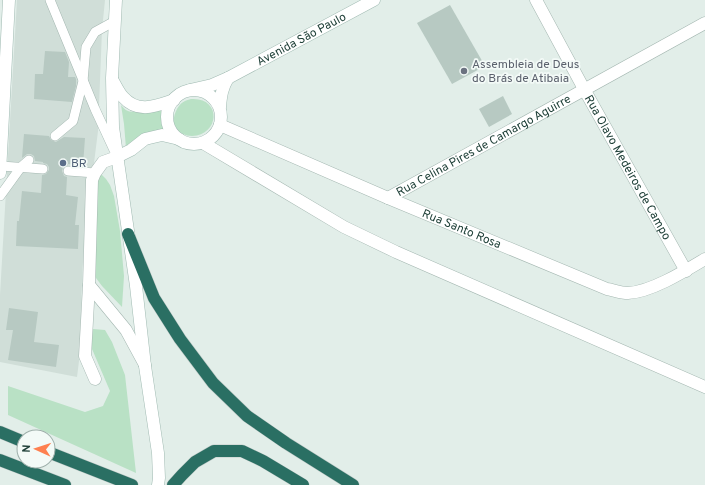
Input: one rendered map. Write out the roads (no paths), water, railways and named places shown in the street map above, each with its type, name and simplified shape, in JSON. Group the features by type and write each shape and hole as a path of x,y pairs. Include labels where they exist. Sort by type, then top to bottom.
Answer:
{"highway":[{"path":"128,234 154,298 180,339 213,383 247,416 286,443 353,485"},
{"path":"0,432 16,439"},
{"path":"173,485 195,462 214,452 242,451 263,461 303,485"},
{"path":"56,455 132,485"},
{"path":"5,462 65,485"}],"street":[{"path":"0,169 9,0"},
{"path":"116,0 112,78 113,127 158,453 158,485"},
{"name":"Avenida São Paulo","path":"190,90 212,85 228,78 374,0"},
{"name":"Rua Olavo Medeiros de Campo","path":"536,0 686,271"},
{"name":"Rua Celina Pires de Camargo Aguirre","path":"388,198 705,23"},
{"path":"112,78 122,97 132,106 146,108 174,100"},
{"path":"220,107 215,99 207,93 199,90 190,90 181,94 174,100 169,108 167,117 169,126 173,133 186,143 203,143 210,139 220,125 221,96 223,87 228,78"},
{"name":"Rua Santo Rosa","path":"220,125 388,198 606,289 627,293 648,290 686,271 705,259"},
{"path":"95,379 85,356 92,180 103,162 130,150 145,139 162,135 179,139"},
{"path":"203,143 344,227 396,252 705,387"},
{"path":"89,285 126,330 145,366"}],"lane":[{"path":"50,0 117,157"},
{"path":"55,136 73,121 83,80 86,47 95,32 115,21"},
{"path":"0,196 21,167 29,160"},
{"path":"0,169 21,167 43,169"},
{"path":"68,172 95,173"}],"place":[{"name":"Assembleia de Deus do Brás de Atibaia","path":"464,71"},
{"name":"BR","path":"63,163"}]}
